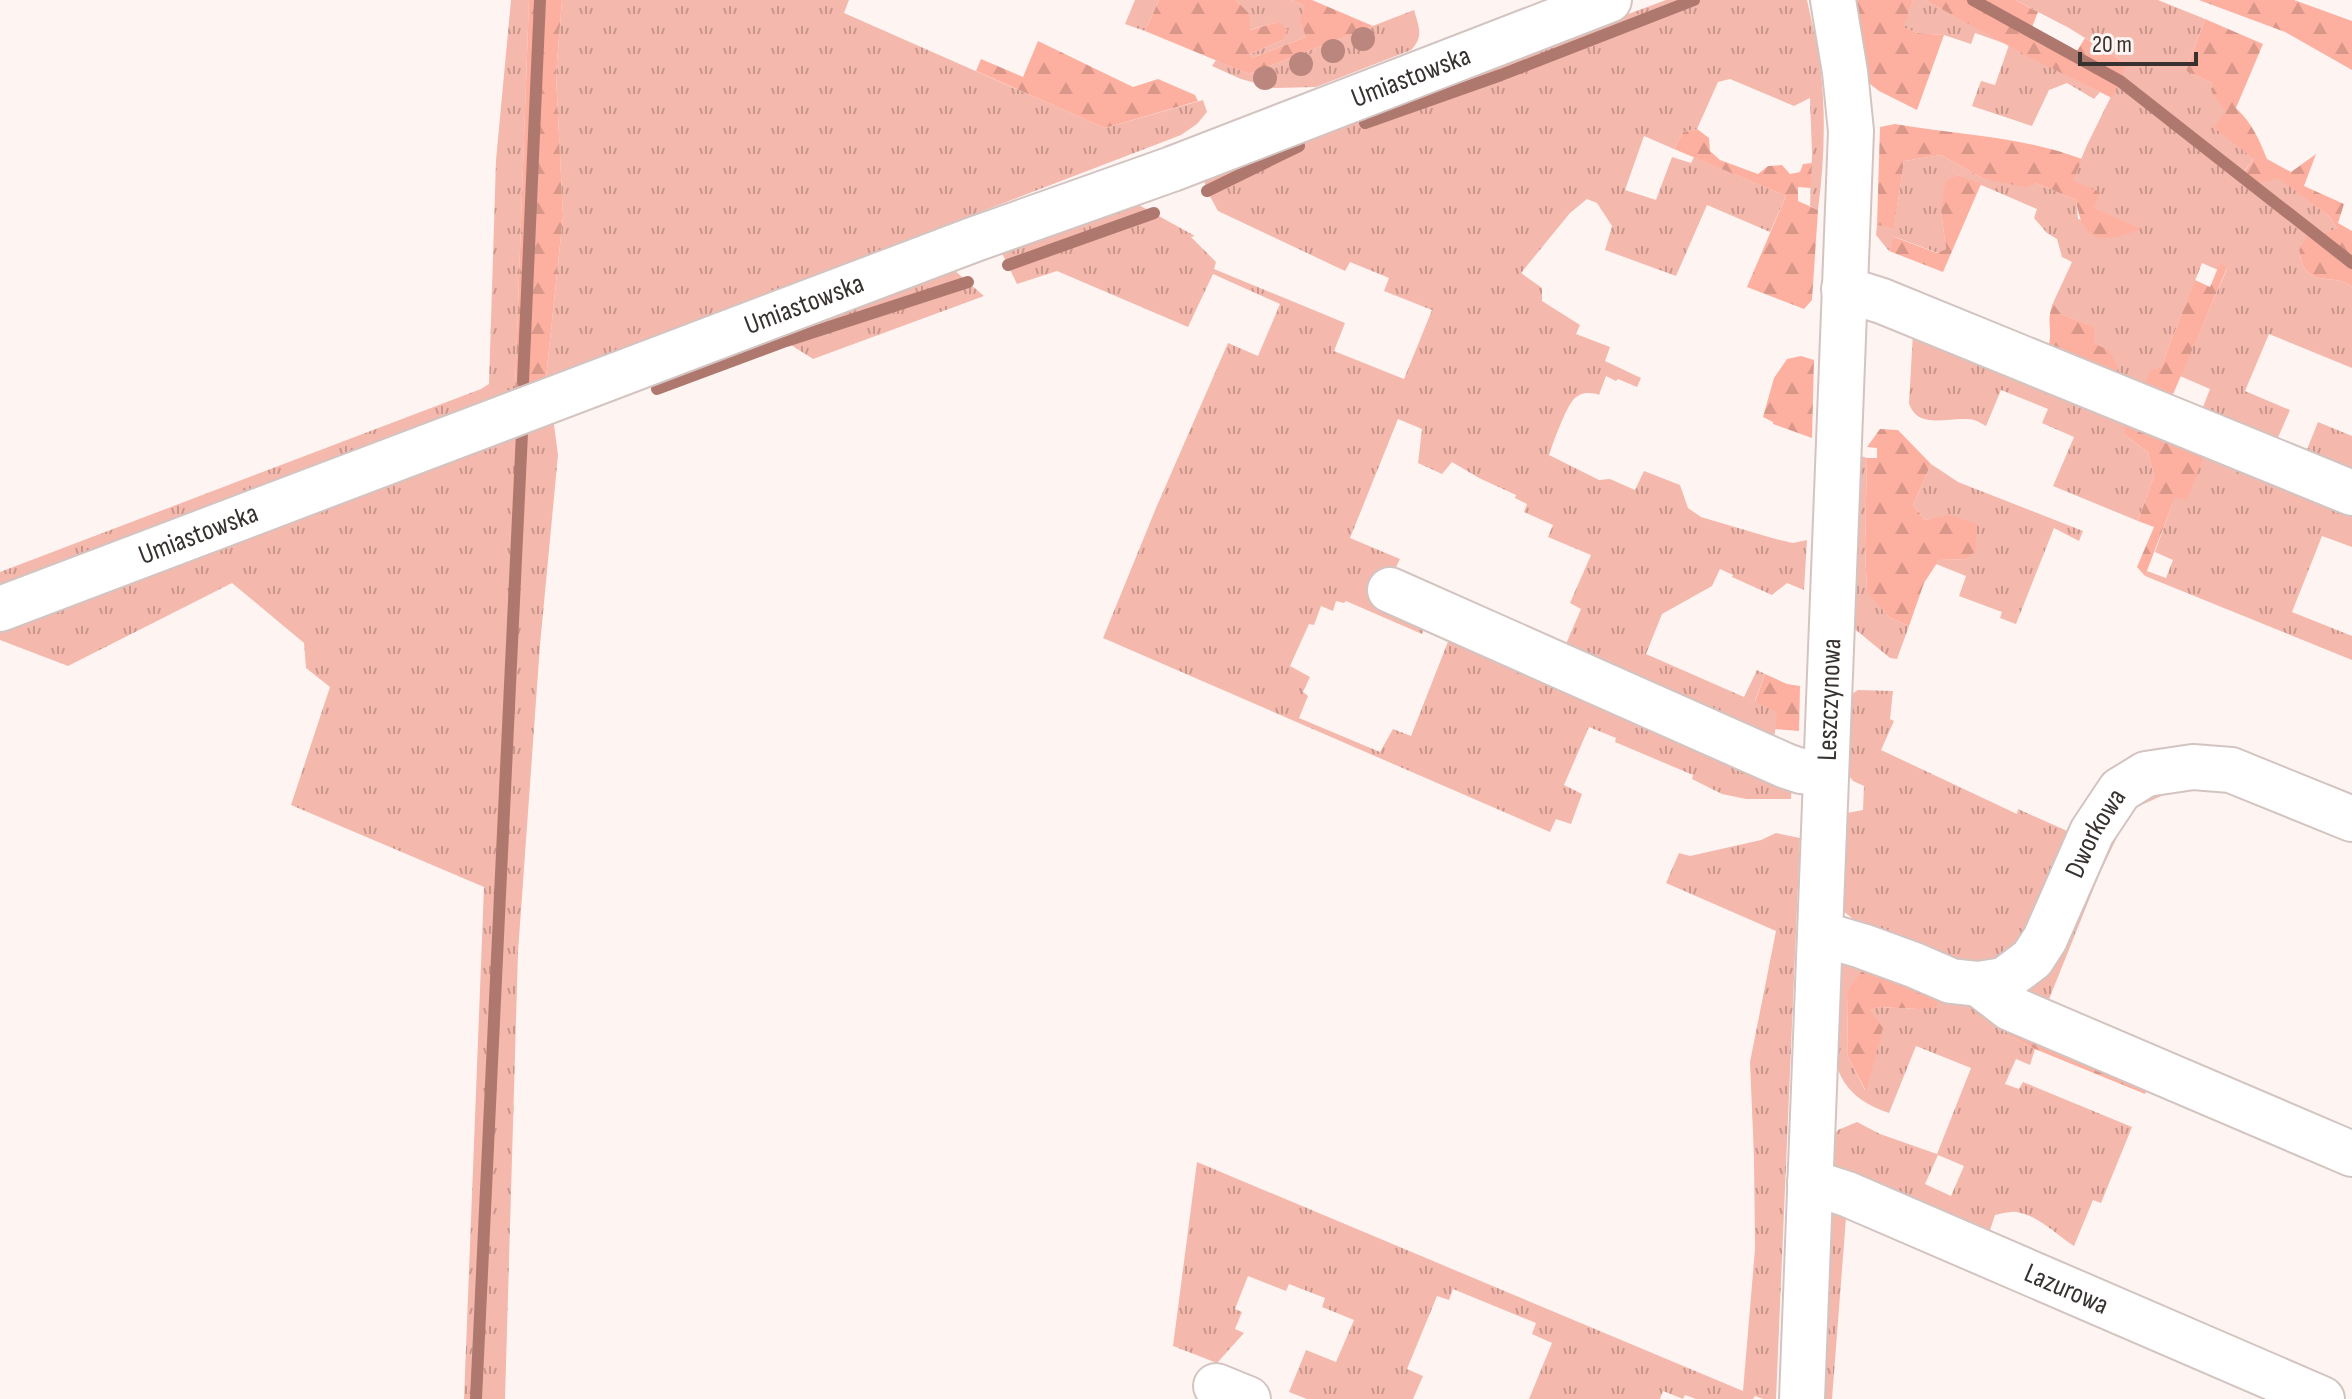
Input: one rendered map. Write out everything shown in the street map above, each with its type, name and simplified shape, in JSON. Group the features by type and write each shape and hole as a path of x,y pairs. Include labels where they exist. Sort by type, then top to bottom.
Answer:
{"street":[{"name":"Umiastowska","path":"0,609 975,239 1172,169 1609,0"},
{"name":"Leszczynowa","path":"1802,1399 1851,131 1833,0"},
{"path":"1844,289 1882,301 2352,493"},
{"path":"1390,590 1786,766 1826,773"},
{"name":"Dworkowa","path":"1979,984 2004,980 2032,959 2045,939 2092,832 2120,790 2146,774 2193,767 2231,770 2352,819"},
{"path":"1821,934 1862,946 1951,981 1979,984 2010,1008 2352,1154"},
{"name":"Lazurowa","path":"1810,1182 1847,1194 2322,1399"}],"green space":[{"path":"511,0 529,0 515,390 486,407 0,585 0,572 489,384 496,160"},
{"path":"529,0 562,0 556,75 563,216 546,378 515,390"},
{"path":"562,0 849,0 844,13 1105,128 1203,100 1207,112 1181,135 546,378 563,216 556,75"},
{"path":"1135,0 1159,0 1145,31 1125,24"},
{"path":"1159,0 1236,0 1249,13 1250,30 1278,22 1288,30 1282,40 1250,54 1252,58 1306,37 1300,19 1305,6 1291,0 1312,0 1373,26 1249,74 1145,31"},
{"path":"1236,0 1291,0 1305,6 1306,37 1252,58 1250,54 1282,40 1278,22 1249,30 1249,13"},
{"path":"1666,0 1807,0 1819,55 1823,107 1823,159 1818,210 1810,206 1810,98 1794,106 1730,79 1718,82 1697,129 1683,132 1674,149 1644,136 1625,190 1656,200 1672,157 1691,163 1694,157 1786,196 1770,232 1707,205 1676,276 1605,250 1612,226 1597,203 1587,199 1570,213 1521,273 1542,288 1542,301 1580,325 1576,334 1610,347 1605,361 1641,378 1637,387 1606,376 1599,395 1586,393 1574,399 1549,455 1599,480 1610,479 1635,490 1644,471 1680,485 1688,508 1701,517 1793,543 1807,540 1804,590 1787,583 1772,595 1720,569 1712,586 1662,614 1646,654 1744,697 1757,670 1765,674 1755,701 1778,712 1774,738 1563,651 1581,609 1570,603 1591,555 1548,537 1553,525 1524,512 1527,504 1515,498 1516,495 1452,462 1442,474 1418,463 1422,429 1398,419 1350,538 1400,559 1378,603 1426,624 1422,634 1346,601 1336,601 1333,611 1321,606 1314,625 1309,624 1290,666 1310,677 1303,692 1308,696 1299,718 1380,752 1393,729 1411,736 1451,634 1792,784 1791,799 1746,799 1722,794 1692,779 1693,775 1615,742 1616,738 1589,727 1564,785 1582,794 1571,824 1556,819 1550,832 1103,638 1228,343 1258,356 1280,304 1213,274 1188,327 1057,271 1017,284 1002,253 1137,204 1195,236 1191,237 1216,262 1214,269 1345,323 1334,351 1404,379 1432,310 1384,291 1389,278 1350,262 1345,271 1218,211 1204,180 1212,169"},
{"path":"1857,0 1913,0 1903,27 1917,33 1944,35 1917,110 1879,91 1861,77 1855,10"},
{"path":"1913,0 1925,0 2009,45 1975,33 1971,44 1902,27"},
{"path":"1925,0 2015,0 2038,12 2030,32 2074,56 2085,38 2127,64 2112,98"},
{"path":"2015,0 2158,0 2205,19 2186,71 2212,83 2215,96 2254,159 2241,175 2253,185 2278,177 2329,216 2337,228 2299,250 2304,267 2310,274 2352,287 2352,368 2269,334 2245,391 2290,410 2273,449 2198,420 2210,389 2180,376 2227,269 2220,264 2218,270 2202,263 2161,367 2143,387 2048,348 2095,344 2093,327 2061,314 2053,303 2072,262 2062,257 2057,239 2034,218 2037,209 1958,175 1941,210 1946,249 1938,253 1895,237 1889,251 1876,235 1877,225 1894,227 1904,161 1941,155 1984,179 2036,183 2076,200 2078,219 2141,229 2093,208 2072,181 2127,64 2069,28"},
{"path":"2199,0 2294,0 2352,21 2352,70 2285,32"},
{"path":"1414,10 1419,36 1411,50 1316,87 1274,88 1241,79 1212,66 1216,60 1249,74"},
{"path":"2205,19 2263,44 2236,108 2254,132 2267,159 2291,172 2316,154 2304,186 2344,204 2338,223 2352,231 2352,287 2310,274 2302,262 2299,250 2311,231 2325,234 2337,228 2329,216 2278,178 2253,185 2241,176 2254,159 2214,128 2226,111 2214,96 2212,83 2186,71"},
{"path":"1038,41 1133,87 1158,79 1195,95 1198,101 1105,128 976,71 981,59 1023,77"},
{"path":"2009,45 2100,92 2094,99 2067,83 2049,90 2032,126 1972,106 1981,81 1995,85"},
{"path":"1895,124 2036,145 2082,159 2073,181 2100,192 2094,208 2142,229 2117,237 2098,237 2084,226 2076,200 2036,183 2026,187 1984,179 1941,155 1904,161 1894,228 1877,225 1880,127"},
{"path":"1697,129 1709,138 1710,151 1720,160 1758,174 1768,166 1782,165 1790,174 1800,172 1803,164 1812,163 1811,188 1798,187 1798,201 1818,210 1812,300 1804,309 1747,287 1786,196 1674,149 1683,132"},
{"path":"1958,175 1981,184 1943,272 1889,251 1894,237 1937,253 1946,249 1941,210 1946,181"},
{"path":"2220,263 2227,268 2171,399 2143,387 2150,371 2161,367 2195,280 2210,287"},
{"path":"954,270 984,296 813,359 780,338"},
{"path":"2053,303 2061,314 2094,327 2095,344 2110,351 2122,378 2048,348"},
{"path":"1913,333 2125,417 2125,435 2148,452 2154,476 2138,521 2053,486 2074,437 2042,423 2048,409 2001,390 1986,426 1965,419 1928,420 1913,412 1909,403"},
{"path":"1801,356 1814,360 1812,438 1773,424 1763,417 1774,378 1787,359"},
{"path":"553,417 558,455 540,645 518,952 505,1399 464,1399 484,887 291,805 330,687 306,668 304,643 232,583 68,666 0,640 0,633 505,442"},
{"path":"2125,417 2206,450 2187,500 2175,497 2145,576 2137,567 2154,527 2138,521 2154,476 2148,452 2125,435"},
{"path":"2318,422 2352,436 2352,471 2302,462"},
{"path":"1880,429 1898,430 1931,464 1913,505 1925,520 1949,515 1977,524 1975,552 1965,559 1939,560 1924,583 1909,626 1889,617 1867,592 1867,458 1877,458 1877,448 1867,447"},
{"path":"2204,449 2352,510 2352,547 2322,536 2292,612 2352,636 2352,660 2145,576 2147,571 2166,578 2173,560 2155,552 2175,496 2186,499"},
{"path":"1855,454 1867,458 1867,591 1889,617 1909,626 1897,659 1890,658 1856,630 1847,627"},
{"path":"1931,464 1958,482 2083,531 2079,541 2054,528 2016,624 2000,618 2002,612 1959,596 1966,576 1936,564 1939,560 1965,559 1949,516 1925,520 1913,505"},
{"path":"1765,674 1800,686 1799,731 1775,729 1777,712 1755,702"},
{"path":"1858,690 1893,691 1890,719 1894,721 1881,750 2017,814 2018,809 2074,834 2095,787 2102,784 2033,944 1977,970 1885,938 1838,906 1839,828 1847,813 1863,810 1864,786 1853,781 1847,773 1850,695"},
{"path":"2216,780 2175,790 2130,810 2099,875 2035,1034 2012,1037 2035,1049 2030,1065 2016,1059 2005,1084 2019,1089 2023,1082 2132,1127 2101,1203 2093,1200 2074,1246 2039,1221 2016,1212 1995,1215 1989,1233 1847,1205 1832,1399 1818,1399 1831,1213 1838,1206 1842,1178 1831,1162 1831,1139 1838,1130 1857,1122 1880,1134 1937,1154 1971,1068 1916,1046 1889,1113 1865,1102 1849,1088 1839,1072 1834,1053 1840,966 1853,956 1975,995 2137,796","holes":["1864,970 1917,1009 1878,1007 1870,1011 1870,1074 1865,1090 1848,1057 1847,990","1938,1155 1964,1166 1951,1196 1925,1184"]},
{"path":"1776,833 1800,838 1776,1399 1755,1396 1753,1399 1696,1399 1685,1395 1683,1399 1663,1391 1660,1399 1529,1399 1552,1343 1532,1334 1536,1323 1453,1289 1449,1300 1437,1296 1407,1369 1423,1376 1413,1399 1307,1399 1289,1392 1306,1350 1336,1362 1354,1320 1322,1307 1325,1298 1289,1284 1286,1291 1248,1276 1235,1309 1242,1312 1235,1329 1244,1333 1217,1363 1173,1346 1197,1162 1743,1391 1755,1249 1750,1062 1776,931 1666,883 1679,853 1690,856 1761,840"},
{"path":"1863,970 1939,996 1936,1007 1878,1007 1870,1011 1883,1028 1866,1091 1848,1057 1847,990"},
{"path":"1993,1017 2151,1080 2145,1094 2035,1049 2012,1037"}],"waterway":[{"path":"523,382 540,0"},
{"path":"1365,123 1501,75 1694,0"},
{"path":"1973,0 2120,81 2352,263"},
{"path":"1207,191 1299,146"},
{"path":"1008,265 1154,213"},
{"path":"657,389 786,341 968,282"},
{"path":"476,1399 522,433"}]}
